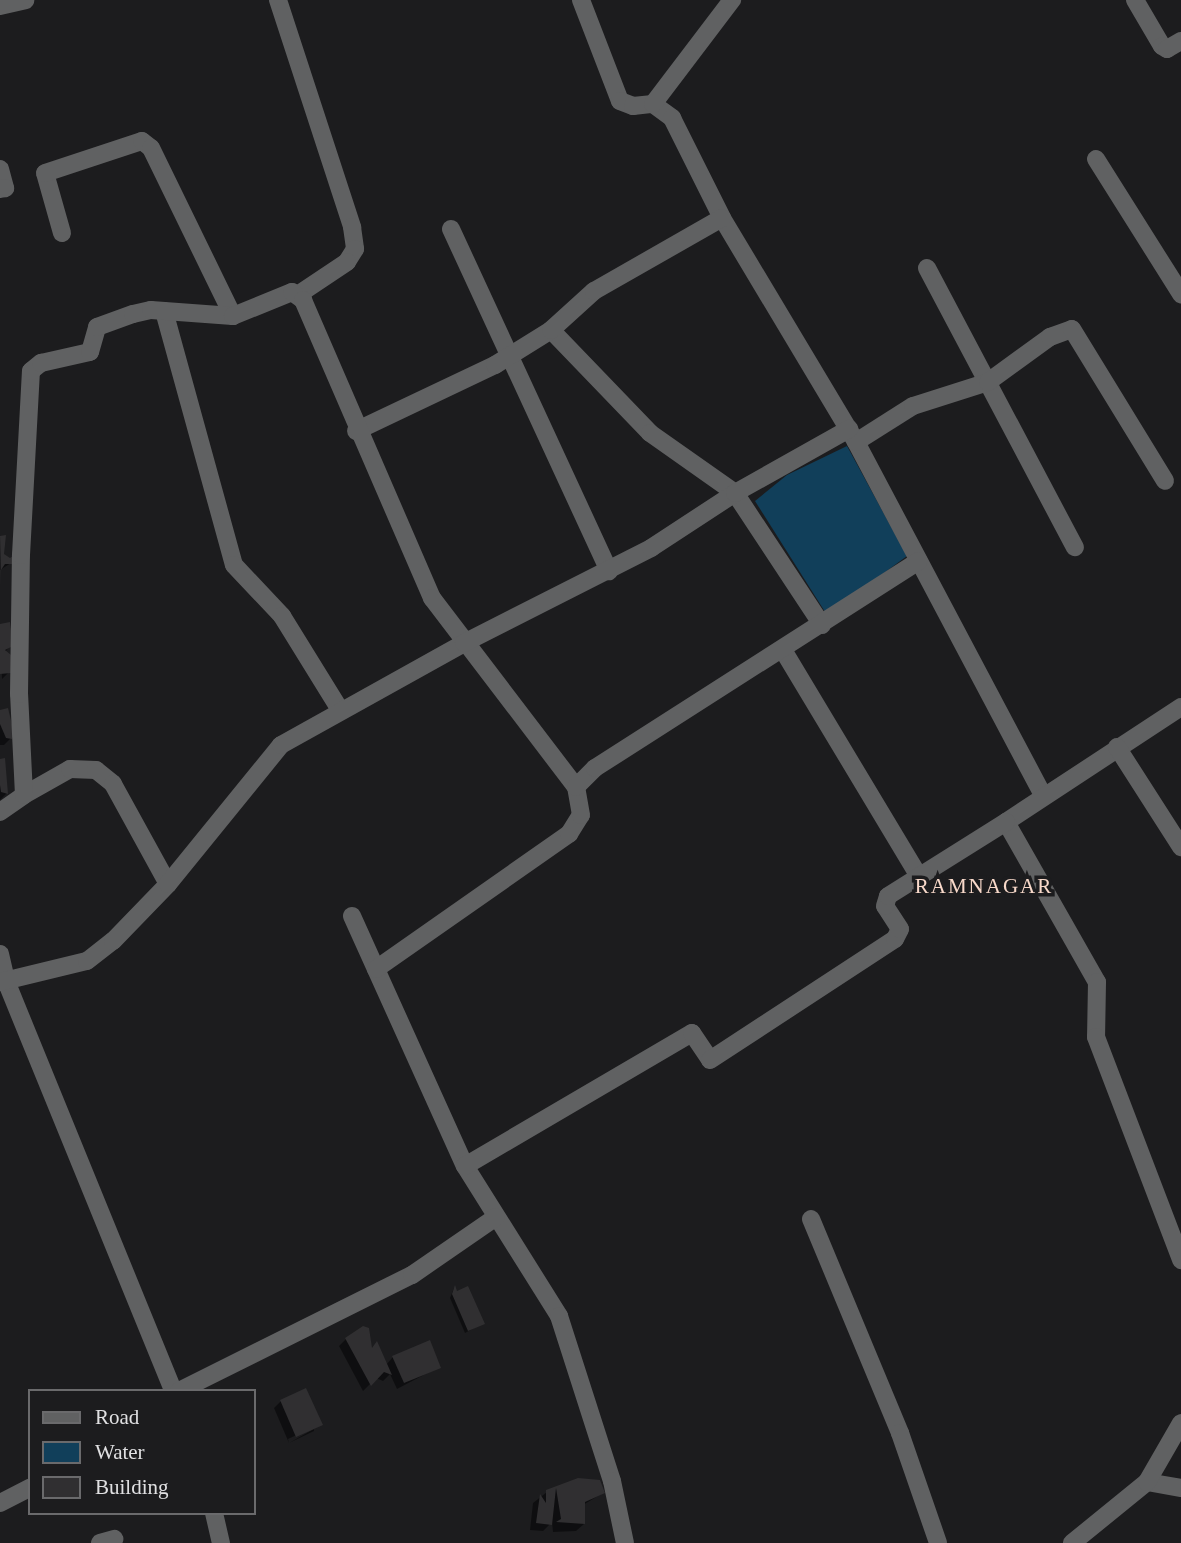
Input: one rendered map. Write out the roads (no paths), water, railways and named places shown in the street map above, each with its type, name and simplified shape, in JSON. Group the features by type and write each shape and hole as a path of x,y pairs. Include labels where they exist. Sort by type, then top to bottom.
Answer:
{"street":[{"path":"0,6 25,0"},
{"path":"24,795 19,694 21,555 31,371 41,363 90,352 97,327 144,312 233,316 292,292 299,294 347,262 355,249 352,227 278,0"},
{"path":"581,0 620,101 633,106 653,104 673,118 722,218 853,436 1043,795"},
{"path":"653,104 732,0"},
{"path":"1135,0 1162,46 1167,49 1181,41"},
{"path":"62,233 45,173 142,141 151,148 233,316"},
{"path":"1096,159 1181,294"},
{"path":"0,169 5,188 0,189"},
{"path":"356,431 508,357 551,330 594,291 722,218"},
{"path":"451,229 609,571"},
{"path":"927,268 1075,547"},
{"path":"299,294 356,431 432,598 576,788 581,815 569,834 376,969"},
{"path":"164,311 234,565 282,617 340,710"},
{"path":"3,982 87,961 113,942 168,884 281,745 464,643 609,571 735,493 913,406 988,382 1049,337 1072,329 1165,481"},
{"path":"551,330 650,433 735,493 822,625"},
{"path":"576,788 596,768 919,561"},
{"path":"783,650 919,876"},
{"path":"465,1166 692,1032 710,1060 895,939 900,929 885,900 1181,707"},
{"path":"1117,747 1181,847"},
{"path":"0,812 70,769 96,770 113,783 168,884"},
{"path":"1006,822 1097,982 1096,1037 1181,1260"},
{"path":"352,916 465,1166 559,1317 612,1481 625,1543"},
{"path":"0,954 3,982 172,1389"},
{"path":"183,1389 412,1275 496,1217"},
{"path":"811,1219 900,1433 938,1543"},
{"path":"1072,1543 1147,1482 1181,1423"},
{"path":"1147,1482 1181,1488"},
{"path":"0,1503 28,1489"},
{"path":"214,1515 221,1543"}],"water":[{"path":"847,446 907,556 827,615 755,501 787,475"}],"district":[{"name":"RAMNAGAR","path":"984,886"}]}
